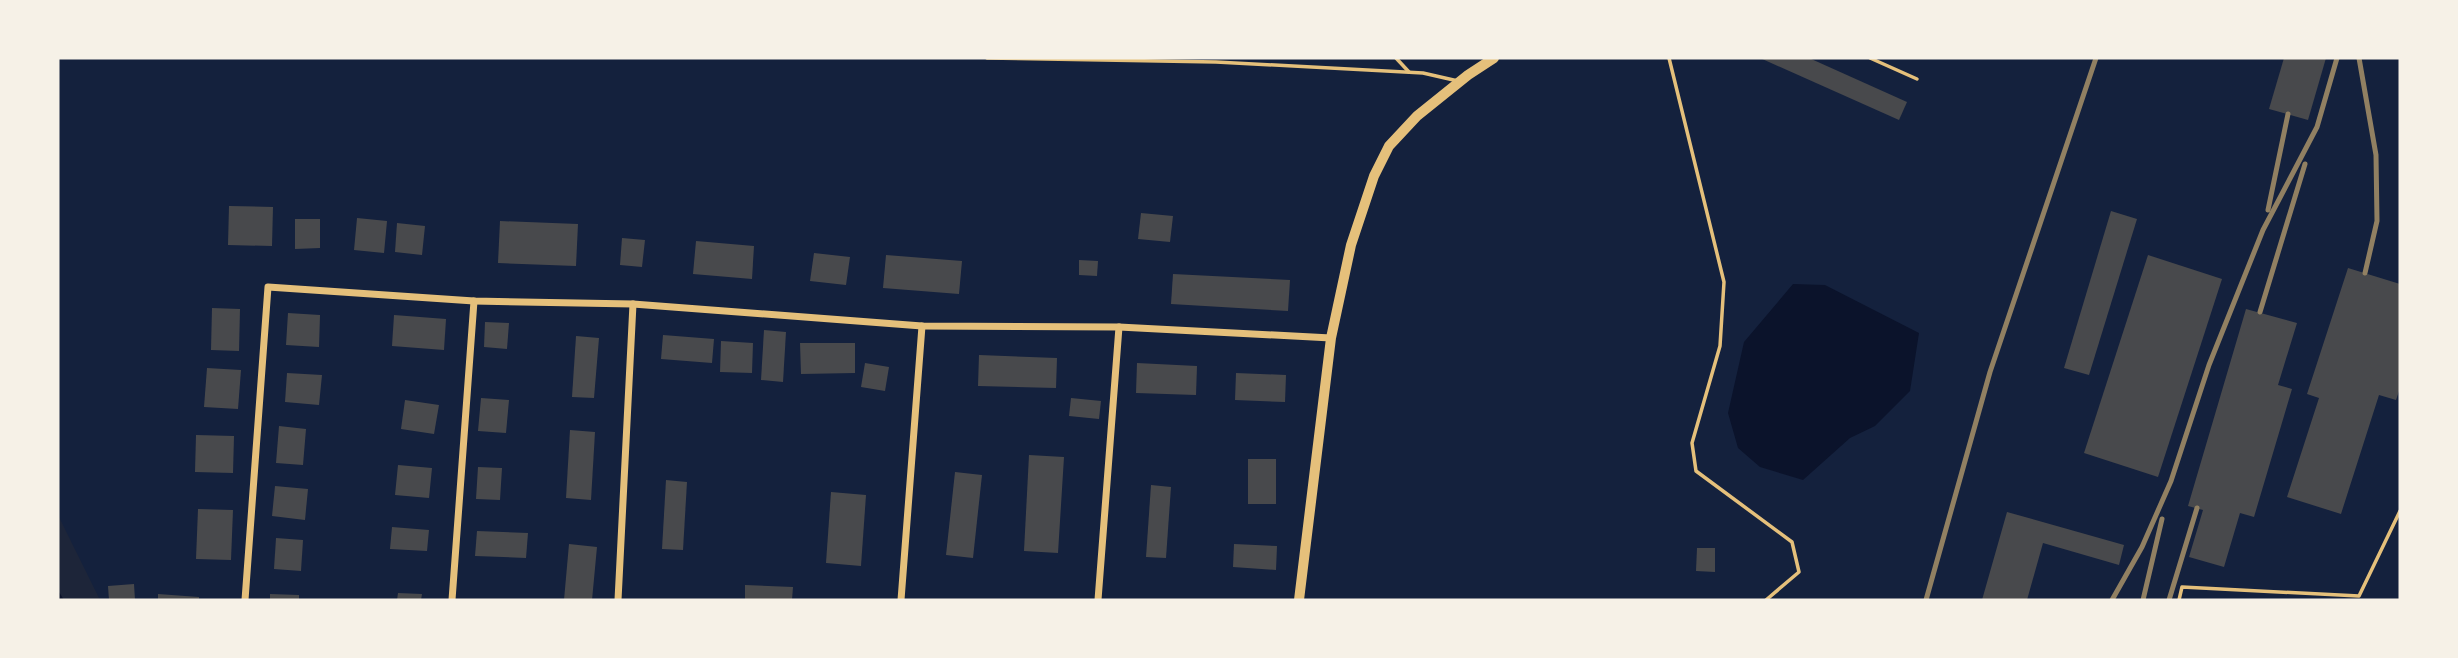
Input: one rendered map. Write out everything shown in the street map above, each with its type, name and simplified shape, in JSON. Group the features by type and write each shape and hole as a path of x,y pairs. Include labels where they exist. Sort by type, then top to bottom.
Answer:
{"street":[{"path":"1299,600 1331,338 1351,245 1379,166 1389,146 1417,116 1494,58"},
{"path":"245,600 268,287 474,301 633,304 922,326 1119,327 1331,338"},
{"path":"453,600 474,301"},
{"path":"618,600 633,304"},
{"path":"901,600 922,326"},
{"path":"1098,600 1119,327"}],"lane":[{"path":"987,58 1216,62 1409,72 1460,81"},
{"path":"1396,58 1409,72"},
{"path":"1669,58 1724,282 1720,346 1692,443 1696,471 1793,542 1799,572 1766,600"},
{"path":"1870,58 1917,79"},
{"path":"2179,600 2182,587 2359,596 2400,512"}],"shaded area":[{"path":"1793,284 1825,285 1919,333 1910,391 1875,426 1850,438 1803,480 1760,467 1738,448 1728,413 1744,342"},
{"path":"58,515 100,600 58,600"}],"building":[{"path":"1760,58 1809,58 1907,102 1899,120"},
{"path":"2284,58 2326,58 2308,120 2269,109"},
{"path":"229,206 273,207 272,246 228,245"},
{"path":"2111,211 2137,219 2089,375 2064,368"},
{"path":"1141,213 1173,216 1170,242 1138,239"},
{"path":"357,218 387,221 384,253 354,250"},
{"path":"295,219 320,219 320,248 295,249"},
{"path":"500,221 578,224 576,266 498,263"},
{"path":"397,223 425,226 422,255 395,252"},
{"path":"622,238 645,240 642,267 620,265"},
{"path":"696,241 754,246 752,279 693,274"},
{"path":"814,253 850,257 846,285 810,281"},
{"path":"886,255 962,261 959,294 883,288"},
{"path":"2148,255 2222,279 2158,477 2084,453"},
{"path":"1079,260 1098,261 1097,276 1079,275"},
{"path":"2348,268 2400,284 2400,388 2396,400 2379,395 2341,514 2287,497 2319,398 2307,394"},
{"path":"1173,274 1290,280 1288,311 1171,304"},
{"path":"212,308 240,309 239,351 211,350"},
{"path":"2246,309 2297,323 2278,385 2292,389 2254,517 2240,513 2224,567 2189,557 2203,510 2188,506"},
{"path":"288,313 320,315 319,347 286,345"},
{"path":"394,315 446,319 444,350 392,346"},
{"path":"485,322 509,323 507,349 484,347"},
{"path":"764,330 786,332 783,382 761,380"},
{"path":"663,335 714,339 712,363 661,359"},
{"path":"576,336 599,338 594,398 572,397"},
{"path":"721,341 753,343 752,373 720,372"},
{"path":"800,343 855,343 855,373 801,374"},
{"path":"979,355 1057,358 1056,388 978,386"},
{"path":"865,363 889,367 885,391 861,387"},
{"path":"1137,363 1197,366 1196,395 1136,393"},
{"path":"207,368 241,370 238,409 204,407"},
{"path":"287,373 322,375 319,405 285,402"},
{"path":"1236,373 1286,375 1285,402 1235,400"},
{"path":"481,398 509,400 506,433 478,431"},
{"path":"1071,398 1101,401 1099,419 1069,416"},
{"path":"405,400 439,405 434,434 401,429"},
{"path":"279,426 306,429 303,465 276,463"},
{"path":"570,430 595,432 591,500 566,498"},
{"path":"196,435 234,436 233,473 195,472"},
{"path":"1029,455 1064,457 1058,553 1024,551"},
{"path":"1248,459 1276,459 1276,504 1248,504"},
{"path":"398,465 432,468 429,498 395,495"},
{"path":"478,467 502,468 500,500 476,499"},
{"path":"955,472 982,475 973,558 946,555"},
{"path":"666,480 687,482 683,550 662,549"},
{"path":"1151,485 1171,487 1166,558 1146,557"},
{"path":"275,486 308,489 305,520 272,516"},
{"path":"831,492 866,495 861,566 826,563"},
{"path":"198,509 233,510 231,560 196,559"},
{"path":"2007,512 2124,545 2119,565 2043,543 2027,600 1982,600"},
{"path":"392,527 429,530 427,551 390,549"},
{"path":"477,531 528,533 526,558 475,556"},
{"path":"276,538 303,540 301,571 274,569"},
{"path":"569,544 597,547 592,600 564,600"},
{"path":"1234,544 1277,546 1276,570 1233,567"},
{"path":"1697,548 1715,548 1715,572 1696,571"},
{"path":"134,584 135,600 109,600 108,586"},
{"path":"745,585 793,587 792,600 745,600"},
{"path":"398,593 422,594 421,600 397,600"},
{"path":"158,594 199,597 199,600 158,600"},
{"path":"270,594 299,595 299,600 270,600"}],"waterway":[{"path":"58,595 61,600"}],"railway":[{"path":"1926,600 1990,372 2096,58"},
{"path":"2112,600 2142,547 2171,481 2209,365 2263,230 2317,127 2337,58"},
{"path":"2359,58 2376,155 2377,221 2365,273"},
{"path":"2268,210 2288,114"},
{"path":"2260,312 2305,164"},
{"path":"2169,600 2197,508"},
{"path":"2143,600 2162,519"}]}
